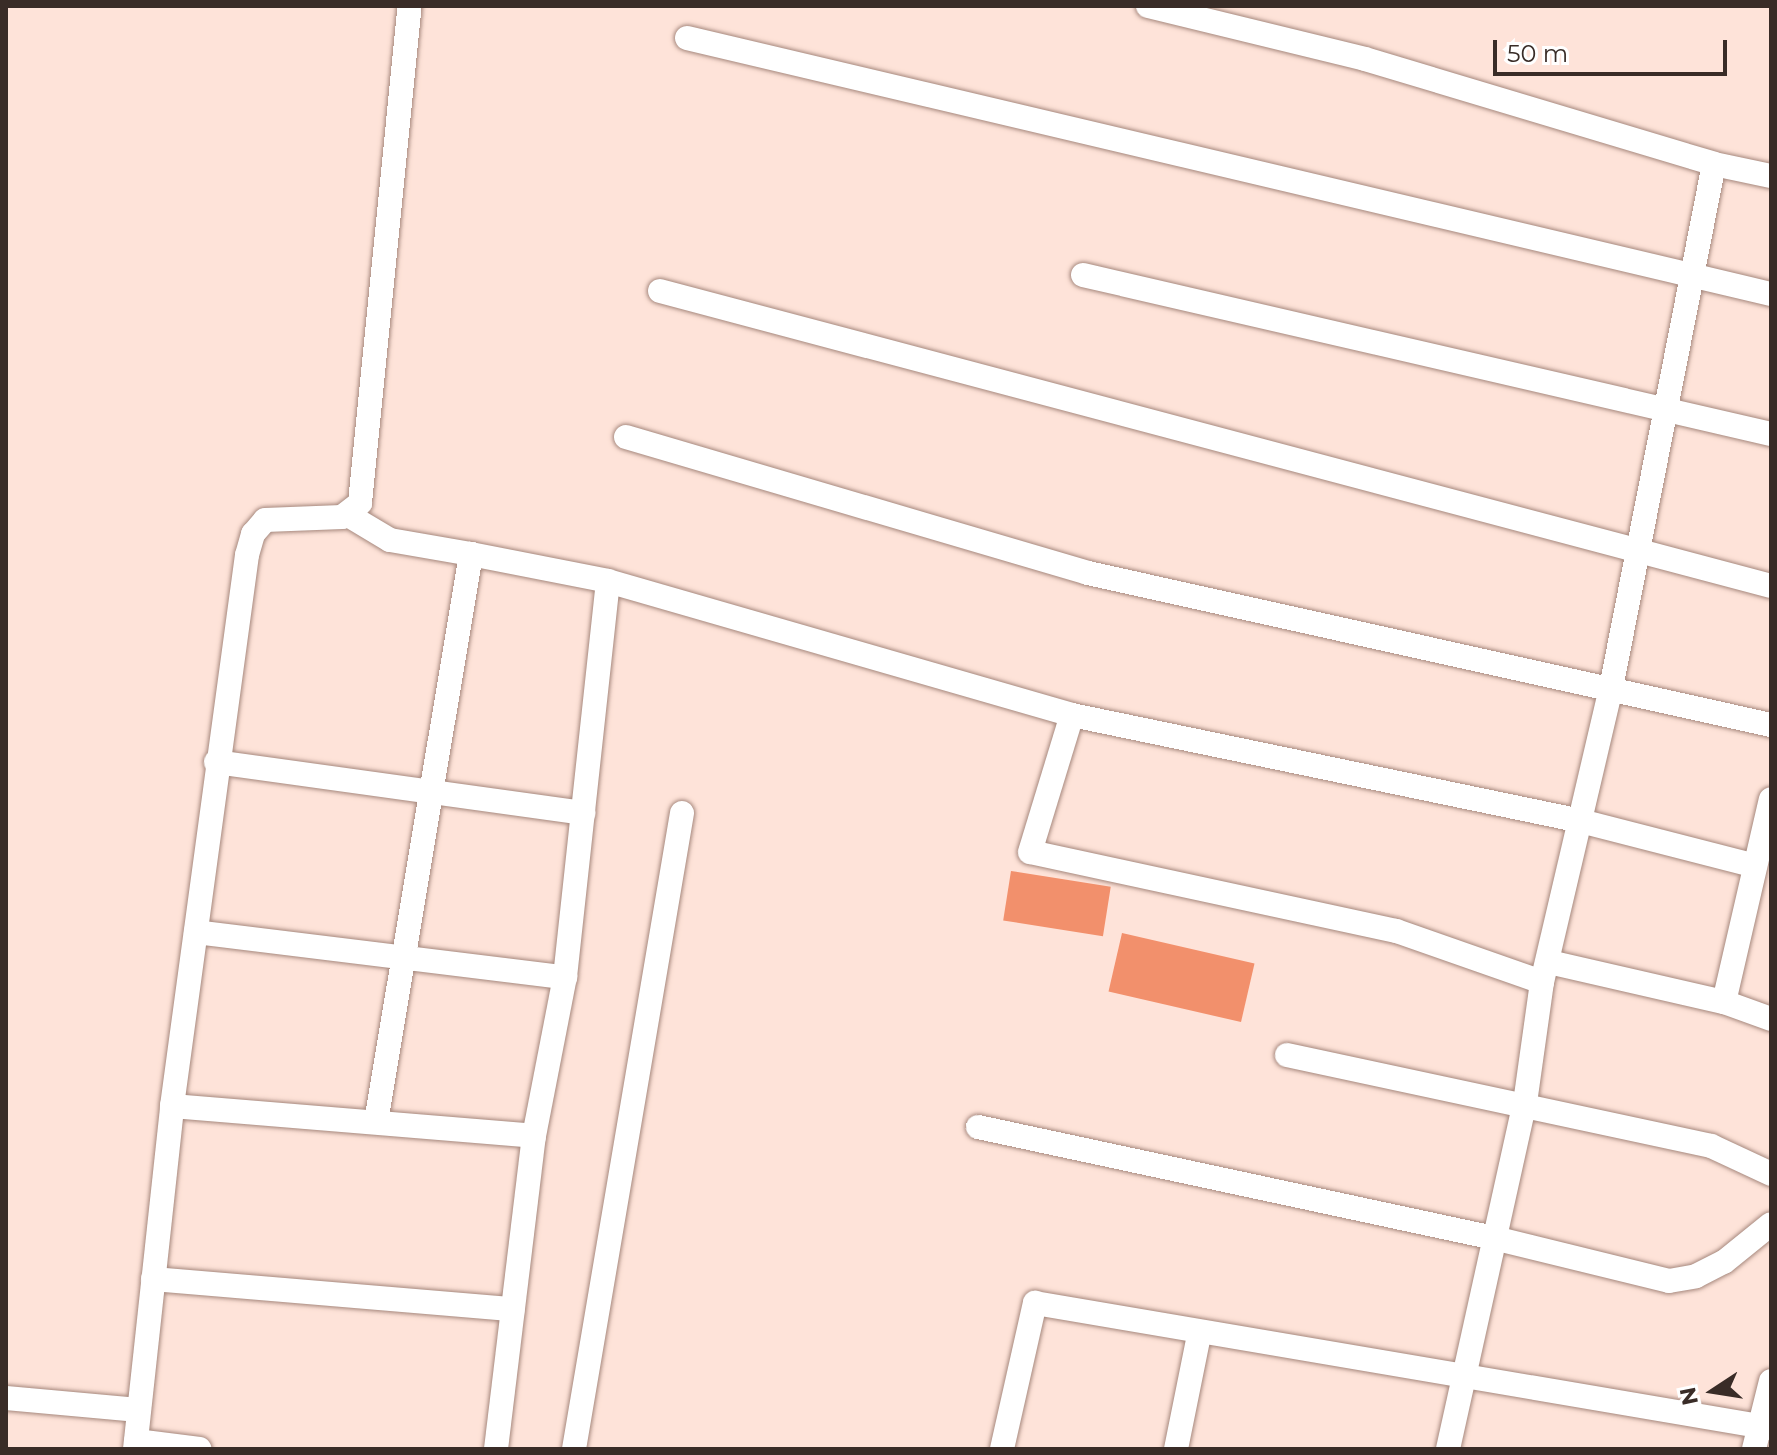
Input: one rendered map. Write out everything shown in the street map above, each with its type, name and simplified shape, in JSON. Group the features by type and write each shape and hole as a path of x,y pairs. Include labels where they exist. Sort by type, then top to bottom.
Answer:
{"street":[{"path":"348,515 360,503 365,480 410,6"},
{"path":"1148,6 1365,59 1714,164 1771,176"},
{"path":"687,38 1771,294"},
{"path":"1448,1449 1467,1377 1525,1103 1545,972 1610,693 1669,407 1690,277 1714,164"},
{"path":"1083,275 1669,407 1771,434"},
{"path":"660,291 1771,586"},
{"path":"626,437 1088,573 1610,693 1771,725"},
{"path":"199,1449 135,1445 172,1106 216,762 250,545 265,520 348,515 390,540 608,581 1072,715 1581,821 1752,865"},
{"path":"376,1122 471,554"},
{"path":"496,1449 534,1136 565,977 608,581"},
{"path":"1072,715 1030,852 1396,931 1545,972 1724,1002 1771,1019"},
{"path":"216,762 430,788 583,813"},
{"path":"1724,1002 1752,865 1771,799"},
{"path":"574,1449 682,813"},
{"path":"196,932 565,977"},
{"path":"1287,1055 1525,1103 1711,1146 1771,1174"},
{"path":"172,1106 534,1136"},
{"path":"978,1127 1494,1238 1669,1281 1696,1276 1724,1262 1771,1224"},
{"path":"153,1279 513,1309"},
{"path":"1002,1449 1035,1303 1199,1335 1467,1377 1762,1435 1771,1381"},
{"path":"1176,1449 1199,1335"},
{"path":"6,1398 138,1410"}],"building":[{"path":"1011,871 1111,887 1103,936 1003,920"},
{"path":"1122,933 1255,964 1241,1022 1109,991"}]}
